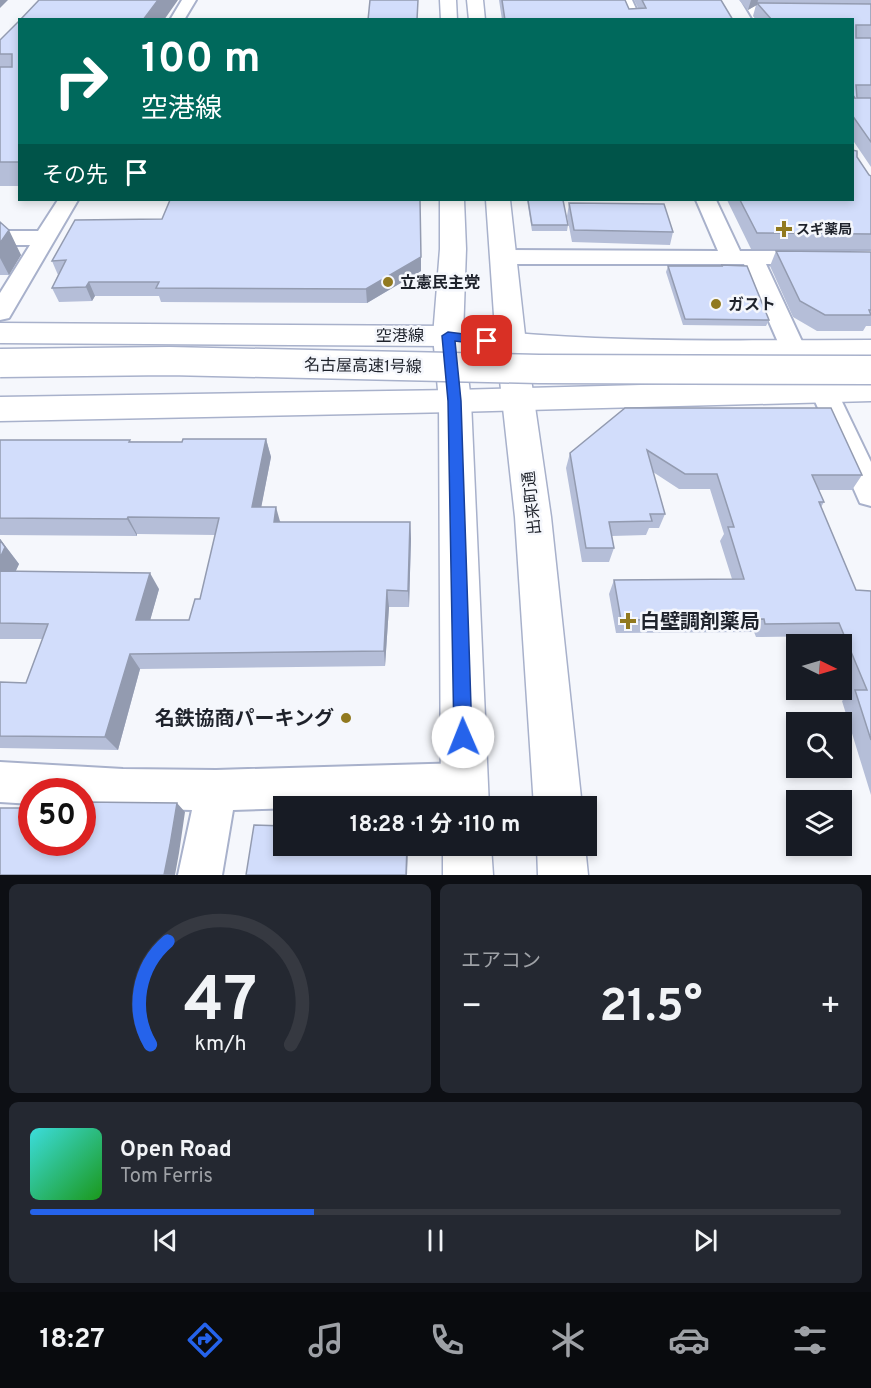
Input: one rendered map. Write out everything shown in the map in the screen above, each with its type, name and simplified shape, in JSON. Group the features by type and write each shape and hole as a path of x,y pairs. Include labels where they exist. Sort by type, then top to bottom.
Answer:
{"main road":[{"path":"448,0 449,18"},
{"path":"475,0 477,18"},
{"path":"452,201 453,249 448,336 455,401 465,795"},
{"name":"出来町通","path":"498,201 511,344 535,540 557,796"},
{"name":"空港線","path":"0,333 448,336 588,350 871,350"},
{"path":"0,352 150,355 169,361"},
{"name":"名古屋高速1号線","path":"0,363 169,361 551,369 871,370"},
{"name":"名古屋高速1号線","path":"0,381 871,381"},
{"path":"0,409 455,401 871,390"},
{"path":"467,856 468,875"},
{"path":"562,856 563,875"}],"street":[{"path":"178,18 189,0"},
{"path":"625,0 633,18"},
{"path":"0,312 67,201"},
{"path":"707,201 794,350"},
{"path":"0,238 45,238"},
{"path":"502,257 871,258"},
{"path":"823,390 871,494"},
{"path":"0,782 123,789 465,795"},
{"path":"200,875 216,790"}],"building":[{"path":"39,0 158,0 144,18 22,18"},
{"path":"370,0 418,0 417,18 368,18"},
{"path":"502,0 625,0 629,9 646,8 642,0 721,0 732,18 505,18"},
{"path":"757,3 871,4 871,25 856,25 856,38 871,38 871,85 856,85 857,98 871,98 871,142 854,118 854,18 770,18"},
{"path":"18,22 18,162 0,162 0,67 12,67 12,54 0,54 0,40"},
{"path":"854,150 857,151 857,157 871,176 871,234 757,233 741,201 854,201"},
{"path":"170,201 420,201 421,257 366,289 156,288 159,282 89,282 86,287 52,288 66,260 52,261 75,220 162,219"},
{"path":"528,201 563,201 568,225 532,225"},
{"path":"569,203 664,204 673,232 574,230"},
{"path":"0,222 9,230 0,243"},
{"path":"776,251 871,252 871,310 869,310 871,315 825,315 800,301"},
{"name":"ガスト","path":"721,265 747,266 769,320 685,319 668,266 723,266"},
{"path":"625,408 831,408 862,475 812,475 824,502 819,502 856,590 871,591 871,740 855,690 867,690 852,654 852,634 844,634 839,623 765,624 764,619 621,620 614,580 744,579 728,527 734,527 717,474 685,474 647,450 665,514 650,514 652,521 609,522 614,548 586,548 570,453"},
{"path":"183,439 266,439 252,507 276,507 274,522 410,522 408,591 387,590 384,651 130,654 105,737 0,736 0,682 26,683 48,624 0,623 0,571 150,573 136,620 189,620 195,599 200,599 219,518 0,518 0,440 182,442"},
{"path":"0,540 5,547 0,558"},
{"path":"96,802 177,803 164,875 0,875 0,808 18,808 18,856 96,856"},
{"path":"254,825 273,826 273,856 407,856 406,875 246,875"}],"place":[{"name":"スギ薬局","path":"784,229"},
{"name":"立憲民主党","path":"388,282"},
{"name":"ガスト","path":"716,304"},
{"name":"白壁調剤薬局","path":"628,621"},
{"name":"名鉄協商パーキング","path":"346,718"}],"route":[{"path":"463,737 455,401 448,336 487,341"}]}
